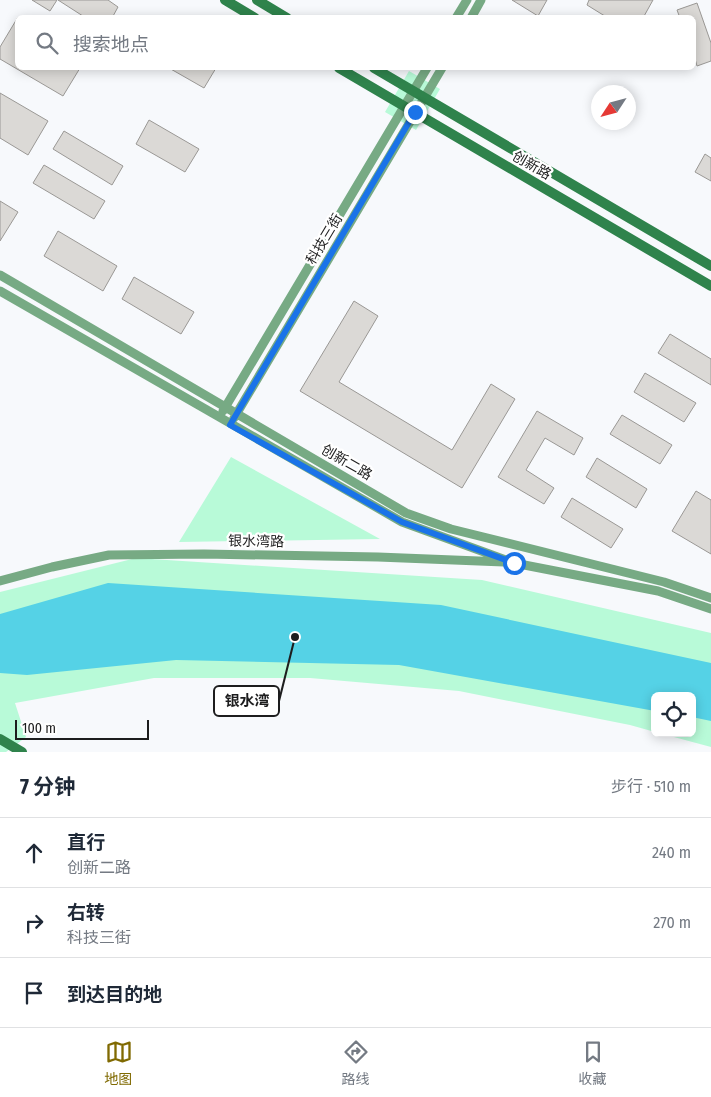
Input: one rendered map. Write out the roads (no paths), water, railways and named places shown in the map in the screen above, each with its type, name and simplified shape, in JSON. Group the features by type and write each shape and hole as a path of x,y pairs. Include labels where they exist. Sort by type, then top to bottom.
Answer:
{"main road":[{"path":"225,0 250,15"},
{"path":"257,0 283,15"},
{"name":"创新路","path":"342,70 711,286"},
{"name":"创新路","path":"378,70 711,266"},
{"path":"0,739 21,752"}],"street":[{"path":"458,15 467,0"},
{"path":"473,15 481,0"},
{"name":"科技三街","path":"219,418 426,70"},
{"name":"科技三街","path":"230,425 441,70"},
{"name":"创新二路","path":"0,276 406,513 451,529 664,582 711,598"},
{"name":"创新二路","path":"0,291 230,425 402,522 514,563 658,591 711,608"},
{"name":"银水湾路","path":"0,581 52,567 109,556 204,554 378,556 514,563"}],"water":[{"path":"108,583 441,605 711,663 711,721 696,718 696,692 651,692 651,710 399,665 176,660 27,675 0,673 0,614"}],"place":[{"name":"银水湾","path":"295,637"}]}
